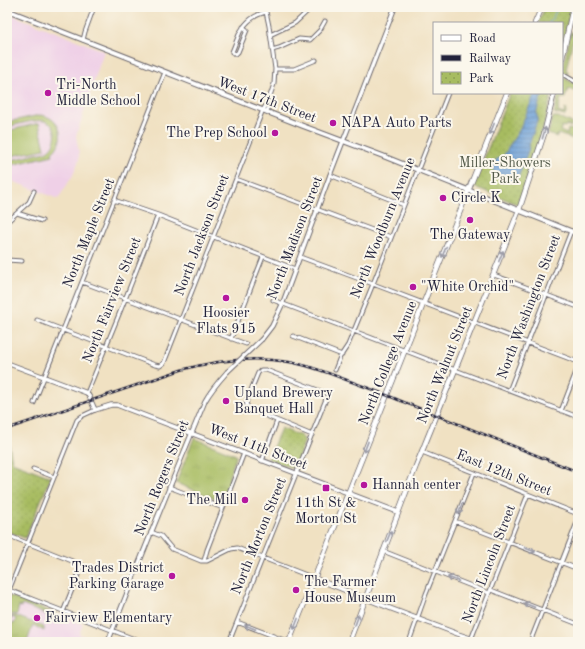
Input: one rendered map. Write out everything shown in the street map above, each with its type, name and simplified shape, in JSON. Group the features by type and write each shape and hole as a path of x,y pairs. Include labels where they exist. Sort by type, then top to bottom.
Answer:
{"main road":[{"path":"535,22 542,7"},
{"path":"563,54 573,7"},
{"name":"West 17th Street","path":"7,10 578,234"},
{"name":"North College Avenue","path":"289,642 507,94"},
{"name":"North Walnut Street","path":"349,642 398,512 519,210 544,134 554,94"}],"street":[{"path":"83,40 94,7"},
{"path":"265,7 276,70 294,69 316,60"},
{"path":"270,35 291,26 312,7"},
{"name":"North Madison Street","path":"262,339 272,326 282,304 395,7"},
{"path":"244,26 247,30 238,52 234,54 232,52 244,26 252,18 266,12"},
{"path":"272,50 300,39 310,40 320,30 325,21"},
{"name":"North Jackson Street","path":"106,347 155,365 160,366 164,363 236,179 269,105 268,103 274,84 276,70"},
{"name":"North Maple Street","path":"34,403 165,72"},
{"path":"563,75 578,83"},
{"name":"North Woodburn Avenue","path":"335,370 354,331 448,94"},
{"path":"330,175 404,205"},
{"path":"236,179 391,237"},
{"path":"7,222 29,202 34,191"},
{"path":"114,200 158,215 295,269"},
{"path":"17,213 42,221"},
{"name":"North Fairview Street","path":"87,393 126,299 158,215"},
{"name":"North Washington Street","path":"508,391 571,231"},
{"path":"231,339 263,256"},
{"path":"300,257 578,362"},
{"path":"7,260 22,261"},
{"path":"494,275 578,307"},
{"path":"82,282 246,344"},
{"path":"273,300 578,417"},
{"path":"37,320 106,347"},
{"path":"293,336 342,355"},
{"name":"North Rogers Street","path":"108,642 169,486 208,396 227,372 262,339"},
{"path":"7,363 87,393 90,398"},
{"path":"561,411 578,367"},
{"name":"North Morton Street","path":"229,642 328,394 266,370 261,371 256,376 246,404 251,410 278,421"},
{"path":"7,595 77,420 95,410 92,403"},
{"name":"West 11th Street","path":"95,410 115,404 398,512"},
{"path":"262,461 278,421 312,435"},
{"name":"East 12th Street","path":"422,452 578,514"},
{"path":"204,561 222,508 244,453"},
{"path":"33,469 54,478"},
{"path":"408,642 474,473"},
{"path":"169,486 222,508"},
{"name":"North Lincoln Street","path":"471,640 528,494"},
{"path":"530,642 578,520"},
{"path":"455,521 578,569"},
{"path":"152,532 163,537 174,550 199,561 207,561 231,548 237,548 471,640 482,642"},
{"path":"7,535 82,565 63,612"},
{"path":"383,551 435,572 578,624"},
{"path":"8,590 142,642"},
{"path":"237,622 289,642"}],"shaded area":[{"name":"Tri-North Middle School","path":"7,13 104,51 76,136 79,160 73,175 58,199 7,179"},
{"name":"Fairview Elementary","path":"10,596 83,624 79,634 98,642 7,642 7,602"}],"green space":[{"path":"545,7 571,7 563,44 563,22 538,22"},
{"path":"570,32 572,32 571,36 573,32 577,37 572,43 566,70 569,72 567,74 563,72 563,70"},
{"path":"563,79 566,79 578,86 578,92 568,89 565,98 561,98 558,112 564,114 565,109 567,110 565,116 554,113 559,94 563,94"},
{"name":"Miller-Showers Park","path":"510,94 552,94 542,134 519,205 473,186"},
{"path":"40,115 53,120 60,130 59,142 57,148 52,153 53,155 7,166 7,161 45,152 53,145 55,141 55,131 49,123 44,121 31,121 7,127 7,122"},
{"path":"553,117 558,117 572,123 571,127 566,125 565,127 562,126 560,131 567,134 568,129 574,130 575,132 573,139 558,134 557,137 548,134"},
{"path":"39,123 45,149 7,157 7,131"},
{"path":"281,428 301,436 304,439 304,443 293,468 268,459"},
{"path":"7,430 12,462 51,477 25,538 7,531"},
{"path":"194,438 236,455 229,476 230,480 222,500 176,483"},
{"path":"10,596 56,614 56,618 22,605 21,607 19,606 17,615 13,614 7,617 7,602"},
{"path":"13,616 44,627 44,631 33,625 27,642 18,642 7,638 12,623 14,624 16,619 12,617 10,622 7,621 7,619"}],"water":[{"path":"535,94 543,94 536,114 538,118 529,148 518,178 506,182 497,175 492,165 496,160 504,155 520,129"}],"waterway":[{"path":"550,22 558,7"}],"railway":[{"path":"7,429 181,370 221,361 262,359 289,362 317,369 387,395 578,472"}],"place":[{"name":"Tri-North Middle School","path":"48,93"},
{"name":"NAPA Auto Parts","path":"333,123"},
{"name":"The Prep School","path":"275,133"},
{"name":"Circle K","path":"443,198"},
{"name":"The Gateway","path":"470,220"},
{"name":"\"White Orchid\"","path":"413,287"},
{"name":"Hoosier Flats 915","path":"226,298"},
{"name":"Upland Brewery Banquet Hall","path":"226,401"},
{"name":"Hannah center","path":"364,485"},
{"name":"11th St & Morton St","path":"326,488"},
{"name":"The Mill","path":"245,500"},
{"name":"Trades District Parking Garage","path":"172,576"},
{"name":"The Farmer House Museum","path":"296,590"},
{"name":"Fairview Elementary","path":"37,618"}]}
